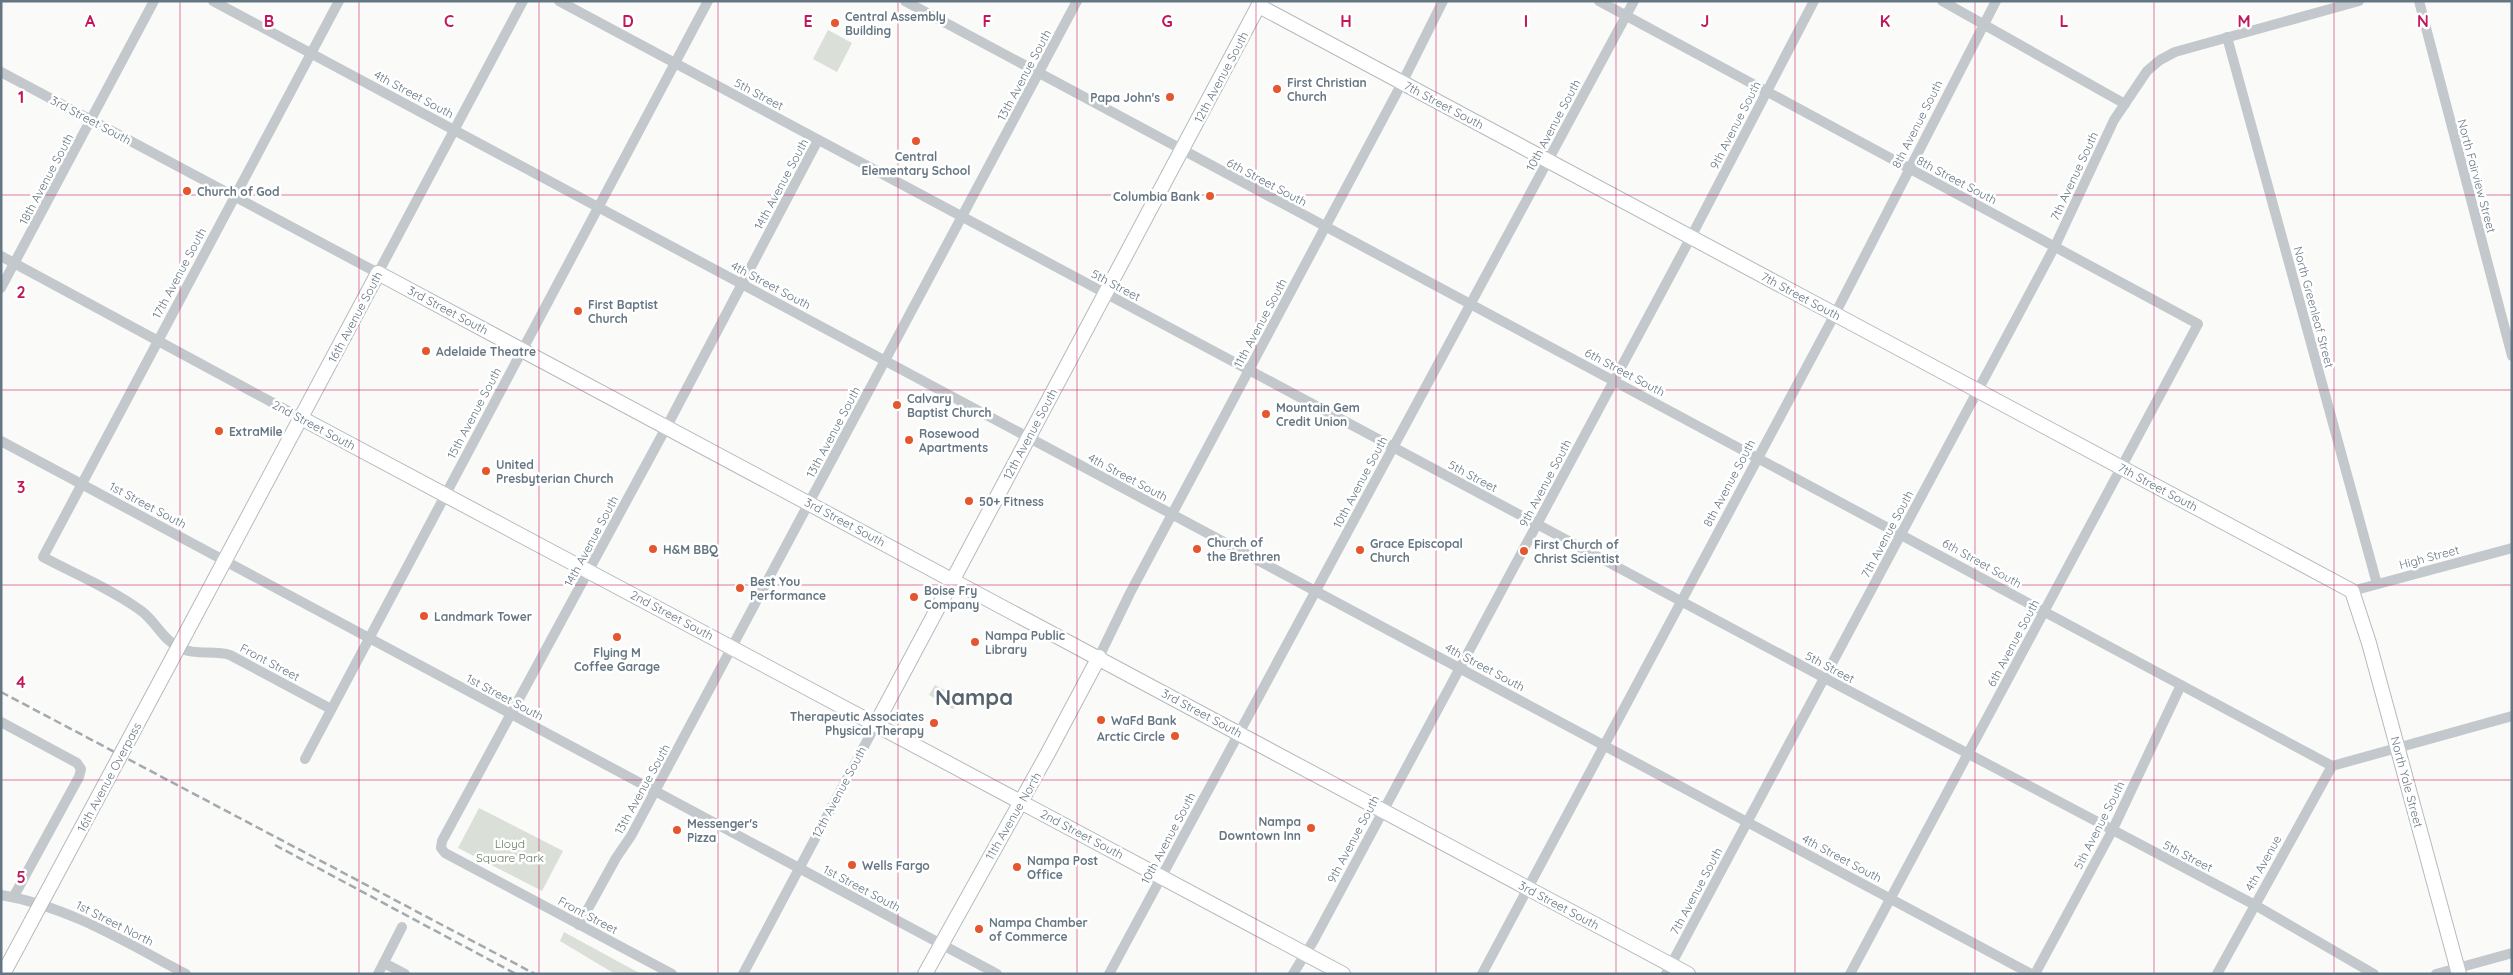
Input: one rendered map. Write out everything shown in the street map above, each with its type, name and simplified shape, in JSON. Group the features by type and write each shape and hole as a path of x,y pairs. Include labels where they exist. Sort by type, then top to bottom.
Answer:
{"main road":[{"name":"7th Street South","path":"1257,3 1402,83 2352,591"},
{"name":"12th Avenue South","path":"876,724 1182,150 1257,3"},
{"name":"3rd Street South","path":"378,273 1527,887 1669,969 1688,974"},
{"name":"16th Avenue South","path":"186,633 378,273"},
{"name":"2nd Street South","path":"301,418 1343,974"},
{"name":"North Yale Street","path":"2352,591 2369,643 2459,971"},
{"name":"16th Avenue Overpass","path":"3,974 186,633"},
{"name":"11th Avenue North","path":"925,974 1099,657"}],"street":[{"name":"18th Avenue South","path":"1,288 154,1"},
{"name":"4th Street South","path":"214,1 886,360 1028,438 1604,744 2030,974"},
{"name":"17th Avenue South","path":"43,557 339,1"},
{"name":"16th Avenue South","path":"378,273 523,1"},
{"name":"5th Street","path":"559,1 1824,678 2112,831 2255,904 2374,974"},
{"name":"15th Avenue South","path":"305,759 708,1"},
{"name":"6th Street South","path":"905,1 2332,766"},
{"name":"13th Avenue South","path":"580,925 655,791 810,503 1077,1"},
{"name":"11th Avenue South","path":"1099,657 1130,593 1402,83 1443,1"},
{"name":"8th Street South","path":"1599,1 2198,324"},
{"name":"10th Avenue South","path":"1109,974 1634,1"},
{"name":"9th Avenue South","path":"1293,974 1614,381 1814,1"},
{"path":"1942,1 2125,104"},
{"name":"8th Avenue South","path":"1482,974 1835,314 1996,1"},
{"name":"7th Avenue South","path":"1669,969 2055,246 2114,120 2147,71 2160,60 2174,52 2359,1"},
{"name":"North Fairview Street","path":"2419,1 2512,356"},
{"name":"North Greenleaf Street","path":"2226,38 2377,584"},
{"name":"3rd Street South","path":"1,72 378,273"},
{"name":"14th Avenue South","path":"441,848 442,841 512,715 818,140"},
{"name":"2nd Street South","path":"1,256 301,418"},
{"name":"6th Avenue South","path":"1850,974 2198,324"},
{"name":"1st Street South","path":"1,441 997,974"},
{"name":"High Street","path":"2352,591 2512,548"},
{"name":"Front Street","path":"43,557 132,604 151,619 178,648 191,652 222,652 230,655 332,709"},
{"name":"5th Avenue South","path":"2035,974 2112,831 2181,685"},
{"path":"2332,766 2512,716"},
{"path":"1,722 77,762 81,769 80,777 14,896"},
{"name":"12th Avenue South","path":"743,974 876,724"},
{"name":"4th Avenue","path":"2218,974 2332,766"},
{"name":"Front Street","path":"441,848 445,853 672,974"},
{"name":"1st Street North","path":"1,894 14,896 77,916 186,974"},
{"path":"378,974 402,927"},
{"path":"2436,974 2459,971 2512,953"},
{"path":"384,963 405,974"}],"green space":[{"path":"828,30 852,43 837,72 813,59"},
{"path":"935,685 959,698 953,709 929,695"},
{"name":"Lloyd Square Park","path":"479,808 563,851 542,891 458,848"},
{"path":"564,932 641,974 615,974 560,941"}],"railway":[{"path":"1,692 535,974"},
{"path":"275,845 516,974"}],"place":[{"name":"Central Assembly Building","path":"835,23"},
{"name":"First Christian Church","path":"1277,89"},
{"name":"Papa John's","path":"1170,97"},
{"name":"Central Elementary School","path":"916,141"},
{"name":"Church of God","path":"187,191"},
{"name":"Columbia Bank","path":"1210,196"},
{"name":"First Baptist Church","path":"578,311"},
{"name":"Adelaide Theatre","path":"426,351"},
{"name":"Calvary Baptist Church","path":"897,405"},
{"name":"Mountain Gem Credit Union","path":"1266,414"},
{"name":"ExtraMile","path":"219,431"},
{"name":"Rosewood Apartments","path":"909,440"},
{"name":"United Presbyterian Church","path":"486,471"},
{"name":"50+ Fitness","path":"969,501"},
{"name":"H&M BBQ","path":"653,549"},
{"name":"Church of the Brethren","path":"1197,549"},
{"name":"Grace Episcopal Church","path":"1360,550"},
{"name":"First Church of Christ Scientist","path":"1524,551"},
{"name":"Best You Performance","path":"740,588"},
{"name":"Boise Fry Company","path":"914,597"},
{"name":"Landmark Tower","path":"424,616"},
{"name":"Flying M Coffee Garage","path":"617,637"},
{"name":"Nampa Public Library","path":"975,642"},
{"name":"WaFd Bank","path":"1101,720"},
{"name":"Therapeutic Associates Physical Therapy","path":"934,723"},
{"name":"Arctic Circle","path":"1175,736"},
{"name":"Nampa Downtown Inn","path":"1311,828"},
{"name":"Messenger's Pizza","path":"677,830"},
{"name":"Wells Fargo","path":"852,865"},
{"name":"Nampa Post Office","path":"1017,867"},
{"name":"Nampa Chamber of Commerce","path":"979,929"}],"district":[{"name":"Nampa","path":"974,697"}]}
